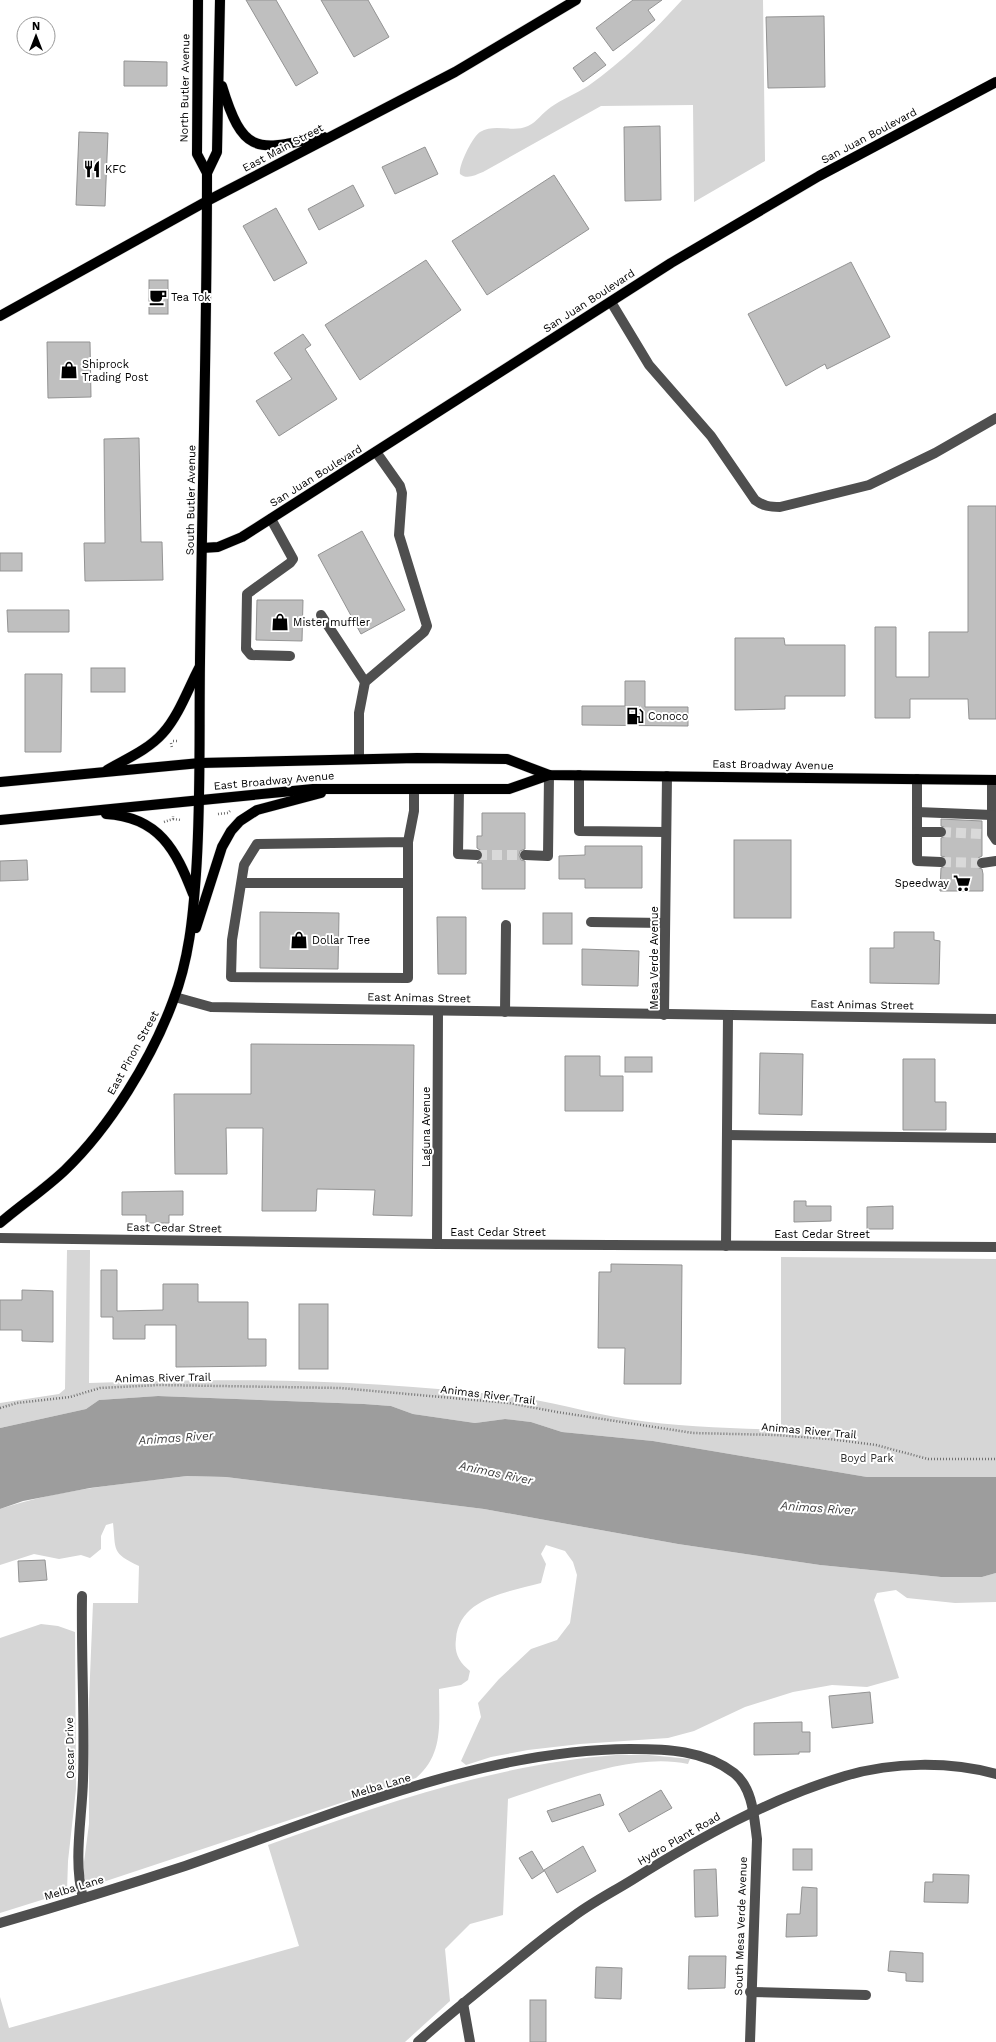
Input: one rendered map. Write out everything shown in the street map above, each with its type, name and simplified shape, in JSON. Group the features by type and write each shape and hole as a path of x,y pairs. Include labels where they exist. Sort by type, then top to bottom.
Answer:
{"main road":[{"name":"North Butler Avenue","path":"198,0 197,154 207,173"},
{"name":"North Butler Avenue","path":"207,201 207,173 217,152 220,0"},
{"name":"East Main Street","path":"0,316 207,201 455,72 576,0"},
{"path":"219,76 234,121 242,132 253,142 262,146 274,146 334,135"},
{"name":"San Juan Boulevard","path":"202,548 227,544 271,519 671,263 819,176 996,82"},
{"name":"South Butler Avenue","path":"200,800 200,666 207,201"},
{"path":"102,772 145,749 164,732 178,711 200,666"},
{"name":"East Broadway Avenue","path":"0,782 200,763 359,759 507,759 549,775"},
{"name":"East Broadway Avenue","path":"0,820 313,788 509,789 549,775 994,780"},
{"path":"188,951 222,847 231,831 240,822 257,810 341,788"},
{"name":"East Pinon Street","path":"0,1223 66,1169 98,1132 123,1098 162,1028 175,997 188,951 194,897 200,800"},
{"path":"78,812 121,815 136,820 162,836 180,861 194,897"}],"street":[{"path":"610,302 649,364 711,436 755,500 771,507 780,507 869,485 935,453 996,418"},
{"path":"359,759 359,713 365,682 424,632 427,626 399,535 402,493 400,486 376,452"},
{"path":"271,519 293,559 290,563 247,594 246,649 251,655 290,656"},
{"path":"321,615 365,682"},
{"path":"525,855 548,856 549,775"},
{"path":"580,775 579,832 666,832"},
{"name":"Mesa Verde Avenue","path":"667,776 664,1015 728,1015"},
{"path":"917,779 917,861 941,862"},
{"path":"990,836 994,780"},
{"path":"408,842 257,844 244,865 232,940 231,977 408,978 408,842 414,811 414,788"},
{"path":"459,789 458,854 477,855"},
{"path":"917,812 992,815"},
{"path":"917,832 942,832"},
{"path":"982,863 996,861"},
{"path":"242,883 408,884"},
{"path":"591,922 665,923"},
{"path":"505,1012 506,925"},
{"name":"East Animas Street","path":"175,997 211,1007 664,1015"},
{"name":"Laguna Avenue","path":"437,1244 438,1011"},
{"path":"726,1246 728,1015"},
{"name":"East Animas Street","path":"728,1015 996,1018"},
{"path":"727,1135 996,1138"},
{"name":"East Cedar Street","path":"0,1238 437,1244 996,1247"},
{"name":"Oscar Drive","path":"82,1596 83,1779 78,1862 79,1882 83,1898"},
{"name":"Melba Lane","path":"0,1923 183,1866 355,1806 466,1772 525,1759 589,1751 647,1749 689,1752 705,1757 730,1771 744,1782 753,1812"},
{"name":"Hydro Plant Road","path":"418,2042 463,2003 571,1918 665,1859 711,1833 753,1812 793,1794 846,1776 882,1769 918,1766 948,1766 975,1769 996,1774"},
{"name":"South Mesa Verde Avenue","path":"750,2042 750,1992 757,1839 753,1812"},
{"path":"750,1992 866,1995"},
{"path":"463,2003 470,2042"}],"path":[{"path":"218,814 228,813 232,807"},
{"path":"172,819 174,813"},
{"path":"160,823 172,819 181,820"},
{"name":"Animas River Trail","path":"0,1408 17,1403 70,1397 100,1388 159,1385 324,1387 510,1403 557,1412 693,1433 776,1435 830,1439 876,1445 928,1460 996,1459"}],"green space":[{"path":"682,0 763,0 765,161 694,202 693,105 601,106 483,172 468,177 460,174 461,165 467,152 474,139 480,132 492,128 516,129 528,126 551,107 579,92 613,67 649,35"},
{"name":"Boyd Park","path":"67,1250 90,1250 89,1383 246,1380 404,1386 523,1398 647,1422 704,1427 781,1430 781,1257 996,1259 996,1477 867,1477 653,1441 562,1432 531,1422 505,1419 475,1423 413,1414 391,1406 364,1404 158,1396 99,1400 86,1409 0,1428 0,1403 59,1394 65,1389"},
{"path":"187,1476 226,1477 484,1509 678,1544 820,1565 941,1577 982,1577 996,1573 996,1602 955,1603 907,1598 896,1590 877,1593 874,1600 899,1678 867,1687 832,1685 793,1692 745,1707 694,1731 668,1738 580,1744 528,1750 491,1757 466,1765 461,1761 481,1717 478,1703 499,1679 531,1649 557,1640 570,1623 577,1575 573,1562 565,1551 546,1545 541,1554 546,1564 541,1583 487,1599 466,1614 459,1625 456,1639 456,1649 460,1661 470,1671 468,1680 461,1685 439,1689 439,1726 436,1748 425,1769 416,1778 88,1887 84,1876 84,1862 89,1824 89,1700 93,1603 138,1603 139,1566 130,1562 119,1554 115,1545 113,1523 106,1525 101,1536 101,1549 90,1558 81,1555 59,1559 34,1554 0,1565 0,1509 23,1502 69,1492"},
{"path":"41,1624 58,1626 75,1632 76,1789 68,1861 67,1892 0,1913 0,1638"},
{"path":"616,1755 649,1755 690,1759 688,1764 667,1761 621,1765 574,1777 508,1799 503,1915 470,1924 445,1949 450,2001 405,2042 0,2042 0,1997 9,2028 299,1946 268,1845 353,1815 439,1788 527,1767"}],"water":[{"name":"Animas River","path":"158,1396 391,1406 413,1414 475,1423 505,1419 531,1422 562,1432 653,1441 867,1477 996,1477 996,1573 982,1577 941,1577 820,1565 678,1544 484,1509 226,1477 187,1476 90,1488 23,1501 0,1509 0,1428 86,1409 99,1400"}],"building":[{"path":"246,0 276,0 318,73 296,86"},
{"path":"321,0 368,0 389,37 354,57"},
{"path":"633,0 662,0 648,10 655,20 613,51 596,28"},
{"path":"824,16 825,87 768,88 766,17"},
{"path":"595,52 606,65 583,82 573,68"},
{"path":"124,61 167,62 167,86 124,86"},
{"path":"660,126 661,200 625,201 624,127"},
{"name":"KFC","path":"79,132 108,133 105,206 76,205"},
{"path":"425,147 438,174 395,194 382,167"},
{"path":"554,175 589,229 487,295 452,241"},
{"path":"353,185 364,206 319,230 308,209"},
{"path":"276,208 307,263 274,281 243,226"},
{"path":"426,260 461,310 360,380 325,325"},
{"path":"851,262 890,337 827,369 825,364 786,386 748,314"},
{"name":"Tea Tok","path":"149,280 168,280 168,314 149,314"},
{"path":"303,334 311,345 305,349 337,399 279,436 256,401 292,379 274,353"},
{"name":"Shiprock Trading Post","path":"47,342 90,342 91,397 48,398"},
{"path":"139,438 141,542 162,542 163,580 85,581 84,543 105,543 104,439"},
{"path":"968,506 996,506 996,719 969,719 968,699 910,699 910,718 875,718 875,627 896,627 896,677 929,677 929,632 968,632"},
{"path":"362,531 405,610 361,634 318,555"},
{"path":"0,553 22,553 22,571 0,571"},
{"path":"257,600 303,600 302,641 256,640"},
{"path":"7,610 69,610 69,632 8,632"},
{"path":"735,638 784,638 785,645 845,645 845,696 785,696 785,709 735,710"},
{"path":"91,668 125,668 125,692 91,692"},
{"path":"25,674 62,674 61,752 25,752"},
{"name":"Conoco","path":"625,681 645,681 645,707 688,707 688,726 582,725 582,706 625,706"},
{"path":"482,813 525,813 525,849 520,851 519,855 521,860 525,861 525,889 482,889 482,863 477,863 483,856 483,852 477,848 477,836 482,836"},
{"name":"Speedway","path":"941,819 982,821 982,856 978,858 976,864 977,867 982,869 983,891 940,891 941,868 946,866 947,862 945,857 941,856 941,838 946,836 947,832 946,828 941,826"},
{"path":"734,840 791,840 791,918 734,918"},
{"path":"585,846 642,846 642,888 585,888 585,879 559,879 559,856 585,855"},
{"path":"27,860 28,880 0,881 0,861"},
{"name":"Dollar Tree","path":"260,912 339,913 338,969 260,968"},
{"path":"543,913 572,913 572,944 543,944"},
{"path":"437,917 466,917 466,974 438,974"},
{"path":"894,932 934,932 934,940 940,941 939,984 870,983 870,948 894,948"},
{"path":"582,949 639,951 638,986 582,985"},
{"path":"251,1044 414,1045 412,1216 373,1215 375,1190 317,1189 316,1211 262,1211 263,1128 226,1128 227,1174 175,1174 174,1094 251,1094"},
{"path":"760,1053 803,1054 802,1115 759,1114"},
{"path":"565,1056 600,1056 600,1076 623,1076 623,1111 565,1111"},
{"path":"625,1057 652,1057 652,1072 625,1072"},
{"path":"903,1059 935,1059 935,1102 946,1102 946,1130 903,1130"},
{"path":"183,1191 183,1215 169,1215 169,1223 146,1223 146,1215 122,1215 122,1192"},
{"path":"794,1201 806,1201 806,1206 831,1206 831,1221 794,1222"},
{"path":"893,1206 893,1229 867,1229 867,1207"},
{"path":"611,1264 682,1265 681,1384 624,1384 625,1348 598,1348 599,1272 611,1272"},
{"path":"101,1270 117,1270 117,1311 163,1310 163,1284 198,1284 198,1302 248,1302 248,1339 266,1339 266,1366 176,1367 176,1325 145,1325 145,1339 113,1339 113,1317 101,1317"},
{"path":"22,1290 53,1291 53,1342 22,1341 22,1330 0,1330 0,1300 22,1300"},
{"path":"299,1304 328,1304 328,1369 299,1369"},
{"path":"45,1560 47,1580 19,1582 18,1561"},
{"path":"870,1692 873,1723 832,1728 829,1696"},
{"path":"802,1722 802,1732 810,1732 810,1752 799,1752 799,1754 754,1755 754,1723"},
{"path":"661,1790 672,1808 629,1832 619,1814"},
{"path":"600,1794 604,1805 552,1822 547,1811"},
{"path":"583,1846 596,1871 557,1893 544,1870"},
{"path":"793,1849 812,1849 812,1870 793,1870"},
{"path":"532,1851 544,1871 532,1879 519,1858"},
{"path":"716,1869 718,1916 695,1917 694,1870"},
{"path":"933,1874 969,1875 968,1903 924,1902 925,1882 933,1882"},
{"path":"802,1887 817,1888 817,1936 786,1937 787,1914 800,1914"},
{"path":"890,1951 923,1953 923,1982 906,1981 906,1973 888,1971"},
{"path":"689,1956 726,1956 725,1988 688,1989"},
{"path":"596,1967 622,1968 621,1999 595,1998"},
{"path":"530,2000 546,2000 546,2042 530,2042"}],"tunnel":[{"path":"941,832 982,834"},
{"path":"477,855 525,855"},
{"path":"941,862 982,863"}],"place":[{"name":"KFC","path":"92,169"},
{"name":"Tea Tok","path":"158,297"},
{"name":"Shiprock Trading Post","path":"69,370"},
{"name":"Mister muffler","path":"280,622"},
{"name":"Conoco","path":"635,716"},
{"name":"Speedway","path":"962,883"},
{"name":"Dollar Tree","path":"299,940"}]}
